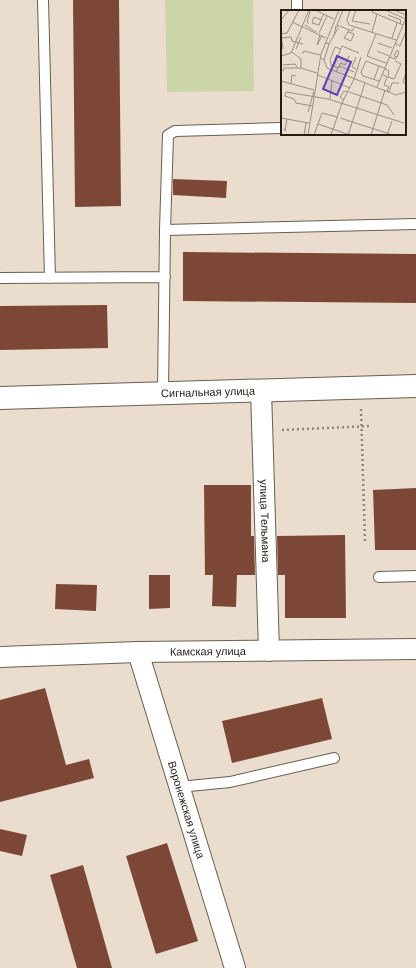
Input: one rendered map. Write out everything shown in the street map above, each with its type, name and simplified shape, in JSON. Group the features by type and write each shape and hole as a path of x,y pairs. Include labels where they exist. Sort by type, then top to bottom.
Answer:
{"street":[{"name":"Сигнальная улица","path":"0,398 416,386"},
{"name":"улица Тельмана","path":"261,390 269,651"},
{"name":"Камская улица","path":"0,657 138,652 416,650"},
{"name":"Воронежская улица","path":"138,652 235,968"}],"lane":[{"path":"43,0 50,278"},
{"path":"163,393 168,135 175,131 281,128"},
{"path":"165,230 416,224"},
{"path":"0,278 165,277"},
{"path":"379,576 416,576"},
{"path":"179,787 230,782 334,758"}],"path":[{"path":"361,387 365,542"},
{"path":"262,431 371,426"}],"green space":[{"path":"165,0 253,0 254,91 167,92"}],"building":[{"path":"73,0 119,0 121,206 75,207"},
{"path":"173,179 227,181 226,198 173,195"},
{"path":"183,252 416,254 416,303 183,301"},
{"path":"107,305 108,348 0,350 0,306"},
{"path":"204,485 251,485 251,536 254,536 255,575 237,575 236,607 212,606 213,575 205,575"},
{"path":"416,488 416,550 375,550 373,490"},
{"path":"345,535 346,618 285,618 285,575 278,575 277,536"},
{"path":"149,575 170,575 170,608 149,609"},
{"path":"56,584 97,585 96,611 55,609"},
{"path":"45,688 66,765 89,759 94,778 0,802 0,700"},
{"path":"322,698 332,739 232,763 222,721"},
{"path":"0,829 27,835 22,856 0,851"},
{"path":"167,843 198,941 156,954 126,856"},
{"path":"83,865 112,968 77,968 50,875"}]}
